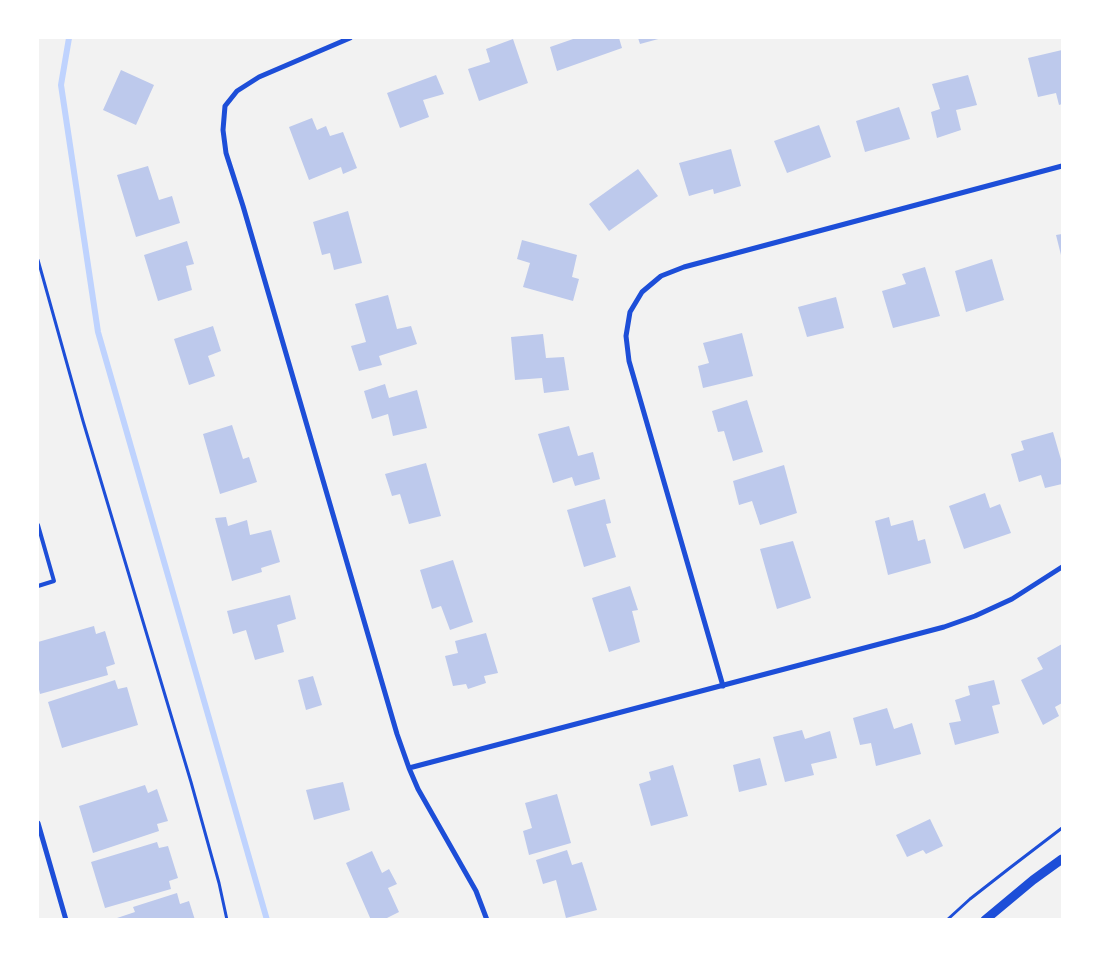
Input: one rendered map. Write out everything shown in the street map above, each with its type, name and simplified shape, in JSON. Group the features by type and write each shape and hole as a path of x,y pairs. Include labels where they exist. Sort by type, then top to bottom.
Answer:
{"street":[{"path":"350,38 259,77 237,91 225,106 223,130 226,153 397,734 409,768 433,817 476,891 487,920"},
{"path":"723,686 629,362 626,336 630,312 642,292 661,276 684,267 1062,166"},
{"path":"409,768 944,627 975,616 1012,598 1062,567"},
{"path":"38,822 66,920"},
{"path":"985,920 1033,880 1062,859"}],"lane":[{"path":"38,526 54,581 38,586"}],"path":[{"path":"38,260 86,430 191,782 219,883 227,920"},
{"path":"947,920 1010,866 1062,828"}],"building":[{"path":"576,38 619,38 622,48 557,71 550,47"},
{"path":"638,38 662,38 640,44"},
{"path":"513,39 528,83 479,101 468,69 490,62 486,49"},
{"path":"1062,50 1062,104 1059,105 1056,93 1038,97 1028,58"},
{"path":"121,70 154,85 136,125 103,110"},
{"path":"436,75 444,94 423,100 429,117 400,128 387,93"},
{"path":"968,75 977,105 956,110 961,130 937,138 931,112 940,109 932,84"},
{"path":"899,107 910,139 865,152 856,121"},
{"path":"312,118 317,130 326,126 330,136 343,132 357,168 343,174 341,167 309,180 289,127"},
{"path":"819,125 831,157 787,173 774,141"},
{"path":"731,149 741,186 714,194 713,189 689,196 679,163"},
{"path":"148,166 159,200 172,196 180,223 136,237 117,175"},
{"path":"638,169 658,196 609,231 589,204"},
{"path":"348,211 362,263 334,270 330,253 322,255 313,222"},
{"path":"1062,234 1062,259 1056,235"},
{"path":"522,240 577,255 572,277 579,279 573,301 523,287 530,263 517,259"},
{"path":"187,241 194,264 186,266 192,290 158,301 144,255"},
{"path":"992,259 1004,300 966,312 955,271"},
{"path":"925,267 940,316 893,328 882,291 906,284 902,274"},
{"path":"388,295 397,329 411,326 417,344 379,356 382,365 359,371 351,346 366,342 355,304"},
{"path":"836,297 844,328 807,337 798,307"},
{"path":"213,326 221,351 208,356 215,376 189,385 174,339"},
{"path":"742,333 753,376 703,388 698,366 709,363 703,343"},
{"path":"543,334 546,358 564,357 569,390 544,393 542,378 515,380 511,337"},
{"path":"385,384 389,398 417,390 427,428 393,436 388,414 372,419 364,391"},
{"path":"747,400 763,452 733,461 724,431 718,432 712,411"},
{"path":"232,425 243,459 249,457 257,482 220,494 203,434"},
{"path":"569,426 578,456 593,452 600,479 575,486 572,477 553,483 538,434"},
{"path":"1053,432 1062,463 1062,484 1045,488 1041,475 1019,482 1011,454 1024,450 1021,441"},
{"path":"426,463 441,516 409,524 400,494 392,496 385,474"},
{"path":"784,465 797,513 760,525 752,501 739,505 733,481"},
{"path":"985,493 990,508 1000,504 1011,533 964,549 949,506"},
{"path":"605,499 611,523 606,524 616,557 584,567 567,510"},
{"path":"226,517 228,526 247,520 250,535 271,530 280,562 261,568 262,572 232,581 215,518"},
{"path":"889,517 891,526 913,520 918,541 925,539 931,563 888,575 875,521"},
{"path":"793,541 811,598 777,609 760,549"},
{"path":"453,560 473,622 450,630 441,606 432,609 420,570"},
{"path":"630,586 638,610 632,611 640,642 609,652 592,598"},
{"path":"290,595 296,619 277,625 284,652 255,660 246,630 233,634 227,611"},
{"path":"94,626 96,634 105,631 115,664 106,667 108,675 40,694 38,685 38,642"},
{"path":"486,633 498,673 484,676 486,683 468,689 466,684 453,686 445,656 458,653 455,641"},
{"path":"1062,644 1062,703 1055,707 1059,716 1043,725 1021,680 1043,669 1037,658"},
{"path":"313,676 322,705 306,710 298,680"},
{"path":"115,680 118,689 127,687 138,725 62,748 48,702"},
{"path":"994,680 1000,704 992,706 999,733 955,745 949,723 961,721 955,700 970,695 968,686"},
{"path":"887,708 894,729 912,723 921,754 876,766 871,743 860,745 853,718"},
{"path":"802,730 805,739 830,731 837,758 811,764 814,775 785,782 773,737"},
{"path":"760,758 767,785 739,792 733,765"},
{"path":"673,765 688,816 651,826 639,784 651,780 649,772"},
{"path":"343,782 350,810 314,820 306,790"},
{"path":"145,785 148,793 157,789 168,821 157,824 159,831 93,853 79,806"},
{"path":"557,794 571,843 529,855 523,831 532,828 525,803"},
{"path":"930,819 943,846 926,854 923,850 907,857 896,835"},
{"path":"157,842 159,848 168,846 178,878 169,881 171,889 105,908 91,862"},
{"path":"567,850 572,865 582,862 597,910 566,918 556,880 543,884 536,860"},
{"path":"372,851 382,873 389,869 397,884 388,888 399,912 383,920 371,920 346,863"},
{"path":"177,893 180,904 189,901 195,920 111,920 135,912 133,907"}],"waterway":[{"path":"69,38 61,85 98,332 267,920"}]}
